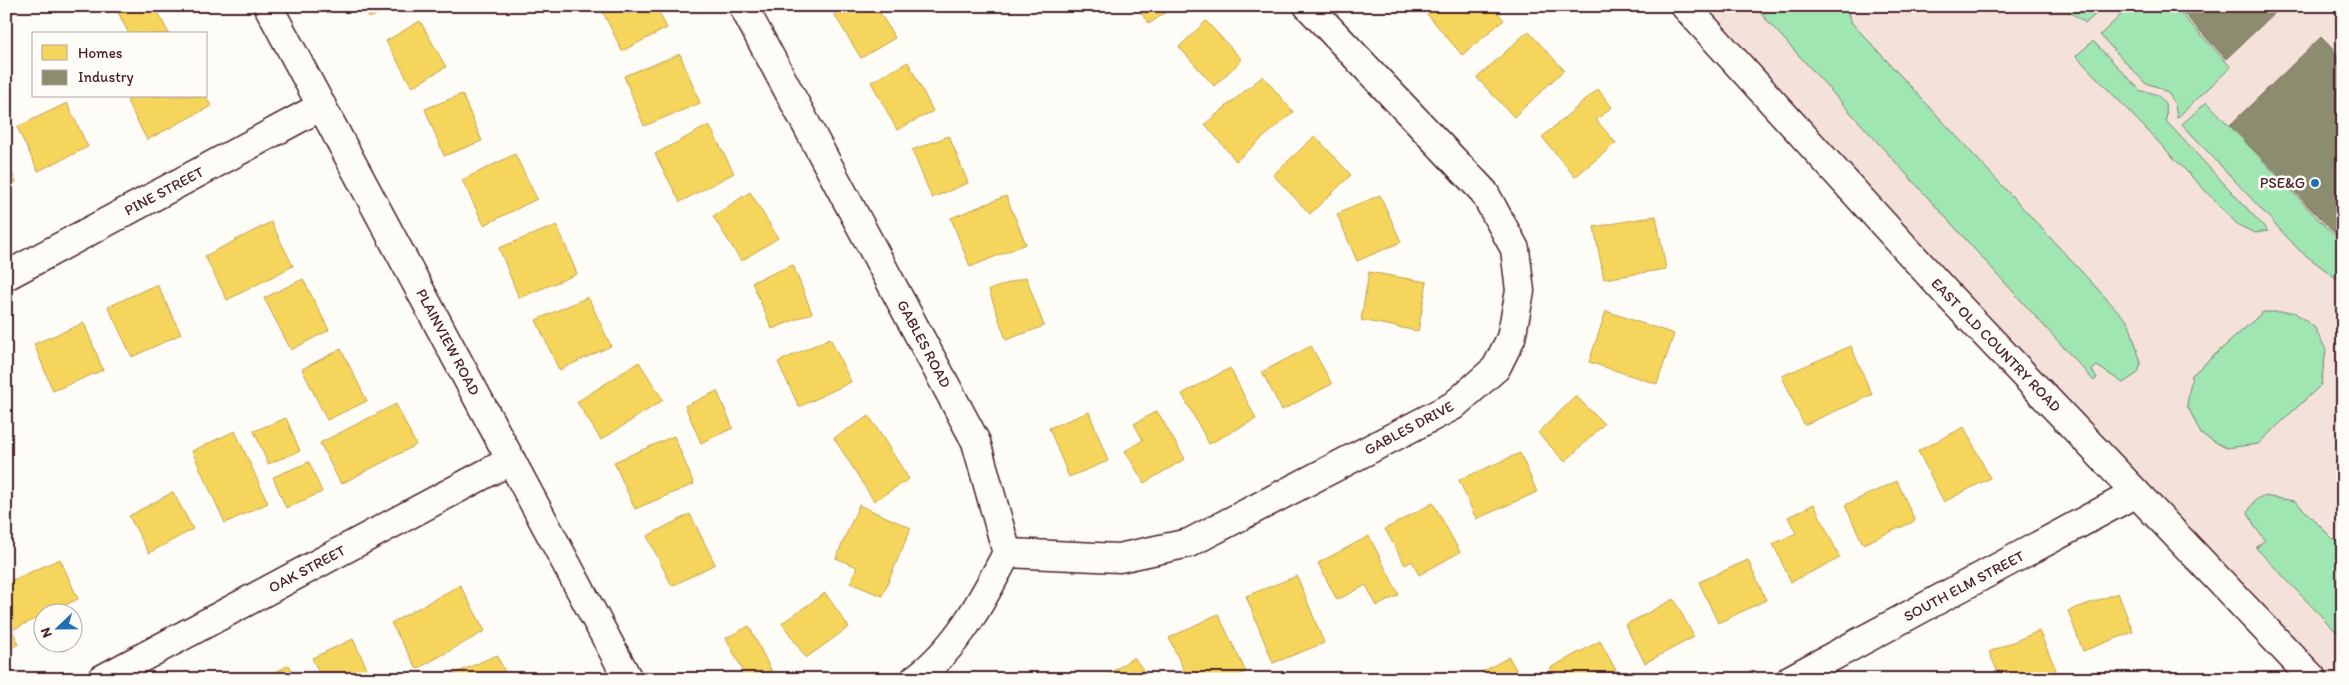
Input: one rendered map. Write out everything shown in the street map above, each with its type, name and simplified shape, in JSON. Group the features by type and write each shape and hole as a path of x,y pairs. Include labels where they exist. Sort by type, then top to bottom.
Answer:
{"street":[{"name":"PLAINVIEW ROAD","path":"268,6 628,679"},
{"name":"GABLES ROAD","path":"743,6 976,442 1007,553"},
{"name":"GABLES DRIVE","path":"1007,553 1119,558 1189,544 1452,406 1496,368 1511,338 1520,291 1515,249 1484,192 1308,6"},
{"name":"EAST OLD COUNTRY ROAD","path":"1685,6 1949,296 2313,679"},
{"name":"PINE STREET","path":"6,276 322,106"},
{"name":"OAK STREET","path":"102,679 511,460"},
{"name":"SOUTH ELM STREET","path":"1791,679 2136,492"},
{"path":"915,679 926,671 964,629 1007,553"}],"shaded area":[{"path":"1697,6 2343,6 2343,679 2327,679 1880,208"}],"green space":[{"path":"1754,6 1845,6 1852,23 2129,323 2141,363 2138,373 2123,383 2097,366 2092,370 2097,378 2094,381"},
{"path":"2039,6 2104,6 2086,23 2068,11 2042,9"},
{"path":"2130,6 2174,6 2231,67 2177,118 2175,105 2169,94 2158,87 2145,83 2100,35"},
{"path":"2093,41 2141,91 2153,93 2162,99 2166,108 2166,121 2268,231 2255,233 2238,225 2076,56"},
{"path":"2207,102 2343,245 2343,275 2336,278 2300,251 2182,124"},
{"path":"2263,312 2294,312 2315,328 2326,350 2321,385 2258,444 2226,448 2201,434 2187,405 2192,375"},
{"path":"2263,496 2295,501 2343,549 2343,639 2256,548 2265,540 2255,527 2248,512 2255,500"}],"building: Homes":[{"path":"115,6 155,6 168,32 128,32"},
{"path":"364,6 397,6 369,18"},
{"path":"600,6 656,6 667,28 622,51"},
{"path":"846,6 876,6 895,38 861,58 834,14"},
{"path":"1136,6 1175,6 1149,24"},
{"path":"1436,6 1492,6 1504,20 1462,55 1427,14"},
{"path":"420,21 446,67 412,87 386,41"},
{"path":"1206,21 1242,60 1214,86 1179,47"},
{"path":"1528,31 1564,70 1514,117 1477,78"},
{"path":"680,54 700,103 644,126 624,76"},
{"path":"908,62 933,111 897,130 871,82"},
{"path":"1263,76 1293,112 1236,161 1205,124"},
{"path":"1598,89 1612,107 1596,120 1616,143 1575,177 1542,137"},
{"path":"462,94 482,141 444,156 425,109"},
{"path":"132,98 207,98 211,106 147,140 127,101"},
{"path":"67,103 88,147 38,171 17,127"},
{"path":"709,125 734,173 680,202 655,154"},
{"path":"949,136 968,183 932,198 912,150"},
{"path":"1315,136 1351,175 1310,214 1273,175"},
{"path":"515,154 537,199 484,225 462,180"},
{"path":"6,159 16,182 6,186"},
{"path":"750,192 778,238 741,261 713,216"},
{"path":"1380,195 1401,242 1357,261 1337,214"},
{"path":"1006,196 1026,244 970,267 951,218"},
{"path":"1656,216 1666,269 1604,279 1594,227"},
{"path":"271,222 293,266 227,300 205,256"},
{"path":"557,225 577,274 519,298 499,248"},
{"path":"793,265 812,313 772,329 752,282"},
{"path":"1369,272 1427,282 1418,331 1361,320"},
{"path":"1026,277 1044,326 1006,340 989,290"},
{"path":"303,279 329,330 291,350 264,298"},
{"path":"157,284 181,334 132,357 108,307"},
{"path":"588,297 611,346 559,370 536,320"},
{"path":"1606,311 1674,334 1657,384 1589,362"},
{"path":"84,323 103,370 53,391 34,344"},
{"path":"830,338 851,382 799,407 778,362"},
{"path":"1311,346 1332,384 1282,410 1262,372"},
{"path":"1851,346 1872,395 1804,425 1782,376"},
{"path":"341,349 367,401 327,420 302,369"},
{"path":"639,362 663,400 601,440 577,402"},
{"path":"1230,368 1256,419 1209,444 1182,394"},
{"path":"717,391 733,428 701,443 685,406"},
{"path":"1576,396 1604,424 1565,462 1538,433"},
{"path":"396,404 416,445 341,484 320,443"},
{"path":"1157,411 1185,459 1144,483 1125,451 1143,440 1134,424"},
{"path":"1089,412 1108,461 1069,477 1049,428"},
{"path":"869,416 909,479 874,501 834,438"},
{"path":"286,418 300,451 268,464 254,431"},
{"path":"1964,427 1990,478 1944,502 1918,451"},
{"path":"235,431 268,503 225,523 192,451"},
{"path":"674,436 694,484 635,509 614,462"},
{"path":"1520,453 1537,492 1476,519 1459,480"},
{"path":"309,462 322,492 286,508 273,477"},
{"path":"1897,481 1915,521 1863,544 1845,505"},
{"path":"173,492 193,529 149,553 129,516"},
{"path":"1433,503 1460,552 1419,575 1412,561 1405,565 1385,529"},
{"path":"1814,504 1840,558 1791,582 1773,544 1796,533 1788,517"},
{"path":"859,505 911,528 882,596 850,583 857,567 836,558"},
{"path":"690,514 715,564 672,586 647,536"},
{"path":"1369,536 1399,595 1377,606 1366,585 1337,600 1318,563"},
{"path":"60,559 78,599 72,602 32,602 32,621 12,630 19,644 6,650 6,583"},
{"path":"1748,560 1766,600 1718,623 1699,582"},
{"path":"1297,576 1324,643 1273,663 1246,596"},
{"path":"460,585 485,631 417,669 391,623"},
{"path":"825,593 849,627 806,658 782,623"},
{"path":"2118,593 2133,632 2083,651 2068,611"},
{"path":"1674,599 1694,637 1645,663 1625,625"},
{"path":"1218,614 1246,672 1231,679 1188,679 1169,638"},
{"path":"749,626 772,672 757,679 747,679 726,638"},
{"path":"2039,631 2060,679 2001,679 1989,652"},
{"path":"353,639 372,679 322,679 312,658"},
{"path":"1600,641 1619,676 1614,679 1556,679 1550,668"},
{"path":"497,655 508,679 450,679 449,676"},
{"path":"1134,657 1149,679 1102,679"},
{"path":"1509,657 1521,679 1483,679 1485,677 1482,672"},
{"path":"289,665 295,679 262,679"}],"building: Industry":[{"path":"2177,6 2282,6 2226,59"},
{"name":"PSE&G","path":"2321,37 2343,60 2343,242 2230,125"}],"place":[{"name":"PSE&G","path":"2315,183"}]}
